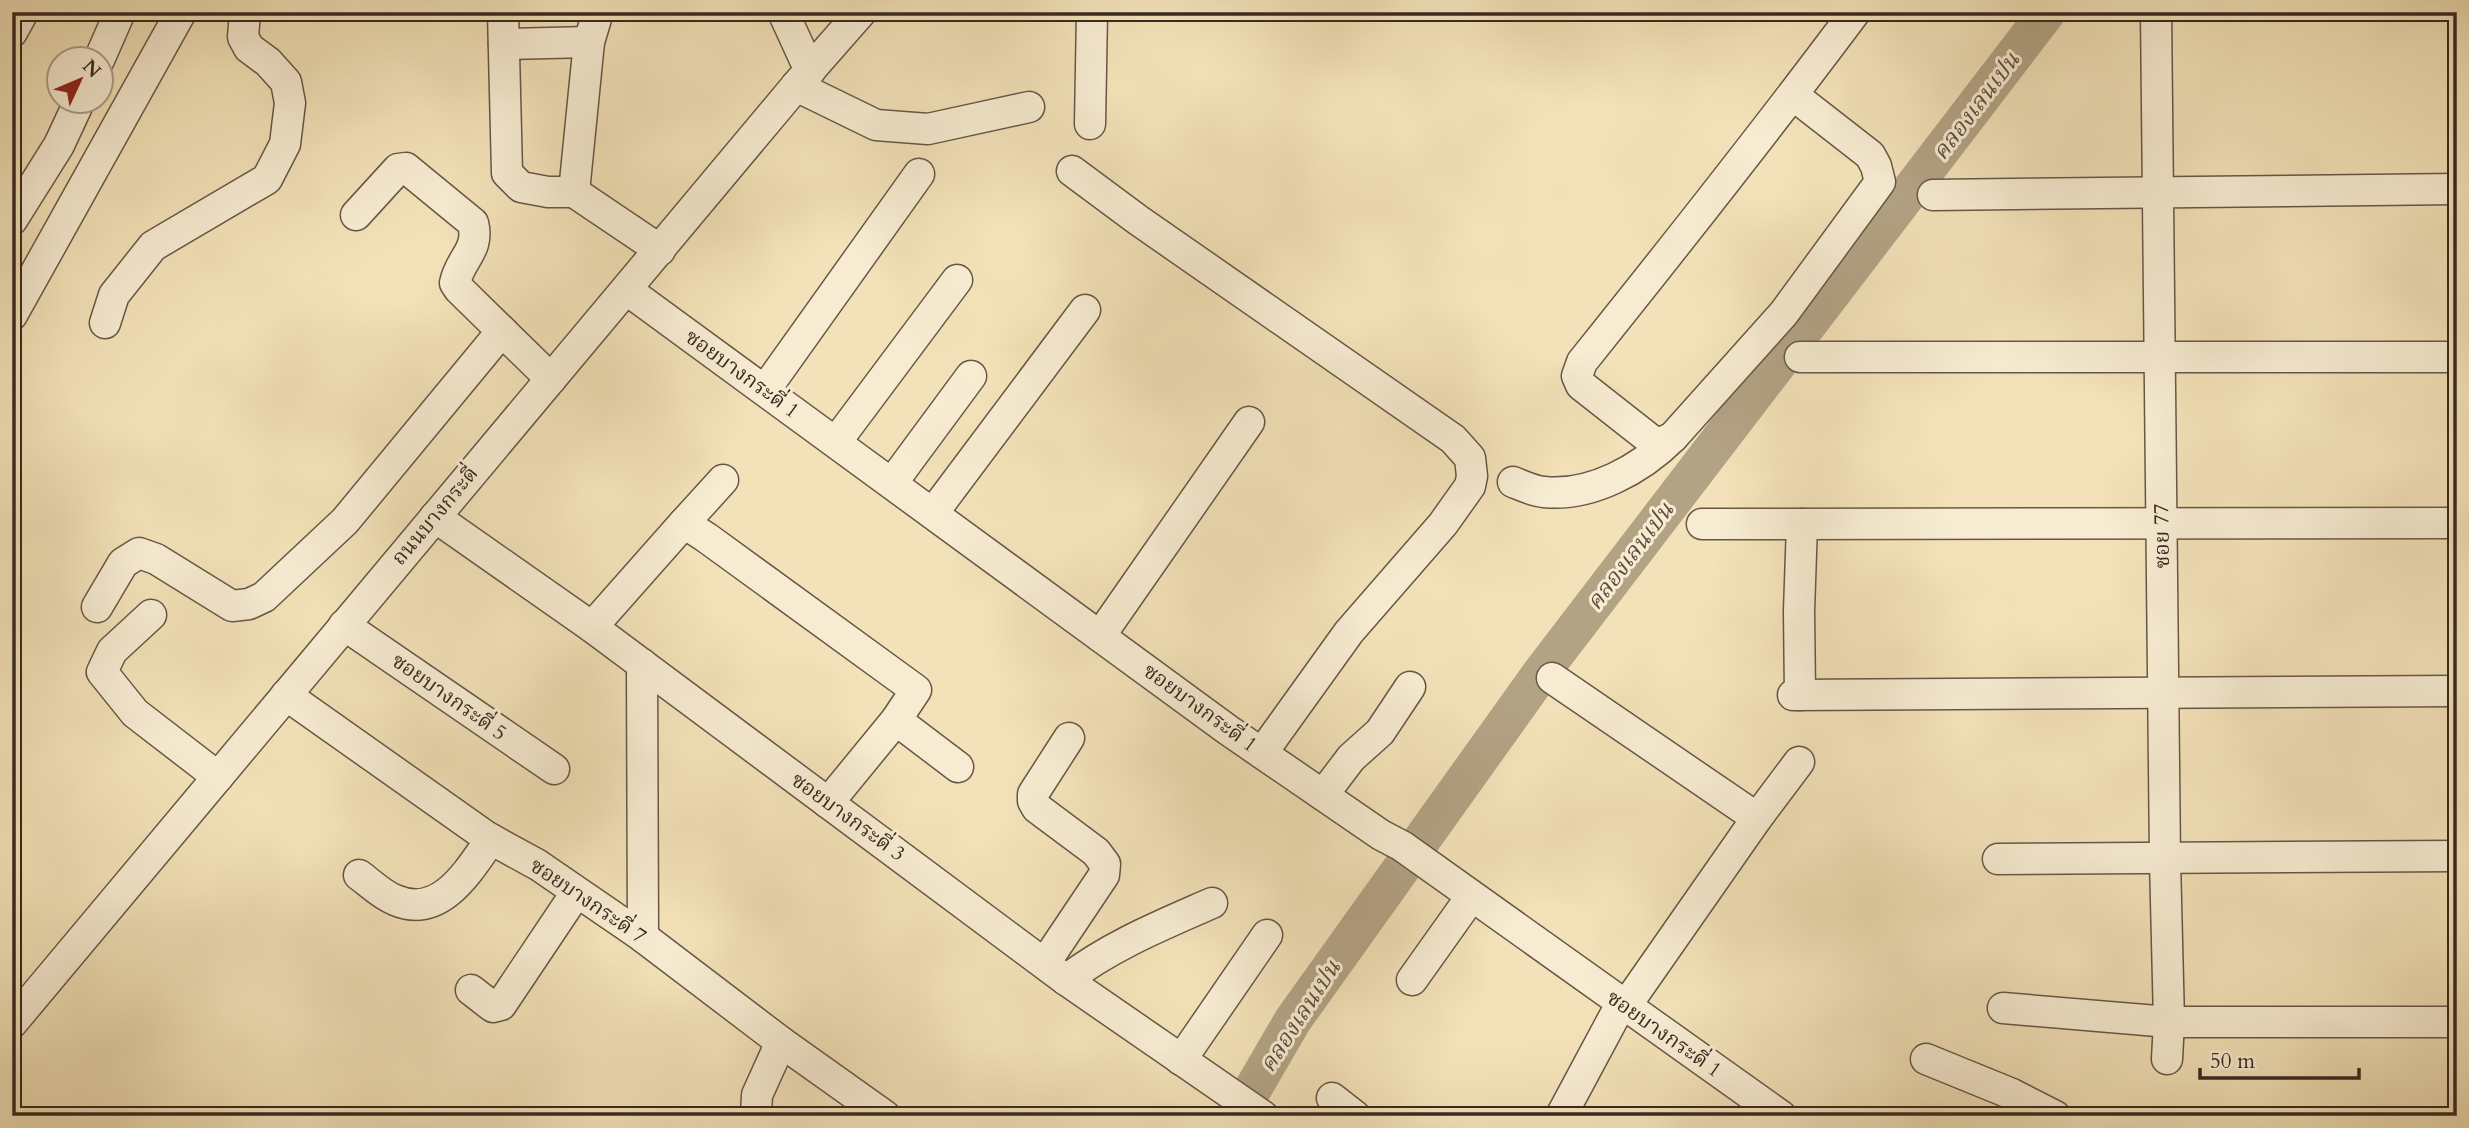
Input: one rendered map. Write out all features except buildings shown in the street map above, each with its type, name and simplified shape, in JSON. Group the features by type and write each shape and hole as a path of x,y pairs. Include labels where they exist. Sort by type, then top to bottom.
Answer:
{"street":[{"path":"12,32 23,12"},
{"path":"105,46 120,12"},
{"path":"12,315 181,12"},
{"path":"105,323 114,295 153,246 267,179 285,144 290,103 286,82 268,62 249,48 243,37 245,12"},
{"path":"503,12 507,173 521,187 548,192 574,192 660,250"},
{"path":"574,192 589,42 598,12"},
{"path":"783,12 803,79 876,125 929,130 1030,107"},
{"name":"ถนนบางกระดี่","path":"12,1023 861,12"},
{"path":"1090,124 1092,12"},
{"path":"1673,437 1661,443 1651,440 1581,385 1577,376 1582,362 1856,12"},
{"name":"ซอย 77","path":"2157,12 2169,1022 2167,1059"},
{"path":"504,44 589,42"},
{"path":"1513,482 1546,492 1582,489 1640,465 1673,437 1784,313 1880,182 1870,155 1793,94"},
{"path":"12,220 59,145 72,116"},
{"path":"356,215 398,169 406,169 473,223 475,243 456,276 455,283 551,379"},
{"path":"1072,171 1452,439 1470,457 1473,466 1469,486 1443,524 1349,632 1262,753"},
{"path":"765,390 919,174"},
{"path":"1933,195 2457,189"},
{"path":"836,442 957,280"},
{"name":"ซอยบางกระดี่ 1","path":"626,290 1262,753 1414,855 1781,1116"},
{"path":"933,513 1085,310"},
{"path":"97,607 122,563 139,553 156,559 232,606 249,604 264,597 345,521 502,331"},
{"path":"1800,357 2457,357"},
{"path":"892,483 971,376"},
{"path":"1100,636 1249,422"},
{"path":"592,627 723,480"},
{"name":"ซอยบางกระดี่ 3","path":"435,517 592,627 1056,971 1256,1111"},
{"path":"684,523 926,697 896,720 828,803"},
{"path":"1702,524 2457,523"},
{"path":"1802,524 1796,695 2457,691"},
{"path":"151,615 112,650 102,671 135,713 219,776"},
{"name":"ซอยบางกระดี่ 5","path":"345,625 554,769"},
{"path":"642,664 643,937"},
{"path":"1552,678 1757,818"},
{"path":"1323,795 1350,758 1380,732 1410,687"},
{"name":"ซอยบางกระดี่ 7","path":"286,695 491,839 538,865 643,937 780,1042 885,1116"},
{"path":"896,720 958,767"},
{"path":"1056,971 1104,874 1105,864 1096,852 1037,808 1033,801 1033,794 1069,738"},
{"path":"1561,1116 1623,1005 1799,762"},
{"path":"359,876 393,900 416,905 431,903 447,894 467,873 491,839"},
{"path":"1997,859 2457,856"},
{"path":"471,990 493,1007 501,1005 576,893"},
{"path":"1412,980 1471,897"},
{"path":"1056,971 1092,960 1212,903"},
{"path":"1181,1060 1267,935"},
{"path":"2003,1008 2169,1022 2457,1022"},
{"path":"756,1114 757,1095 780,1042"},
{"path":"1926,1059 2012,1094 2054,1116"}],"waterway":[{"name":"คลองเลนเปน","path":"1237,1116 1293,1020 1541,673 2047,12"}]}
